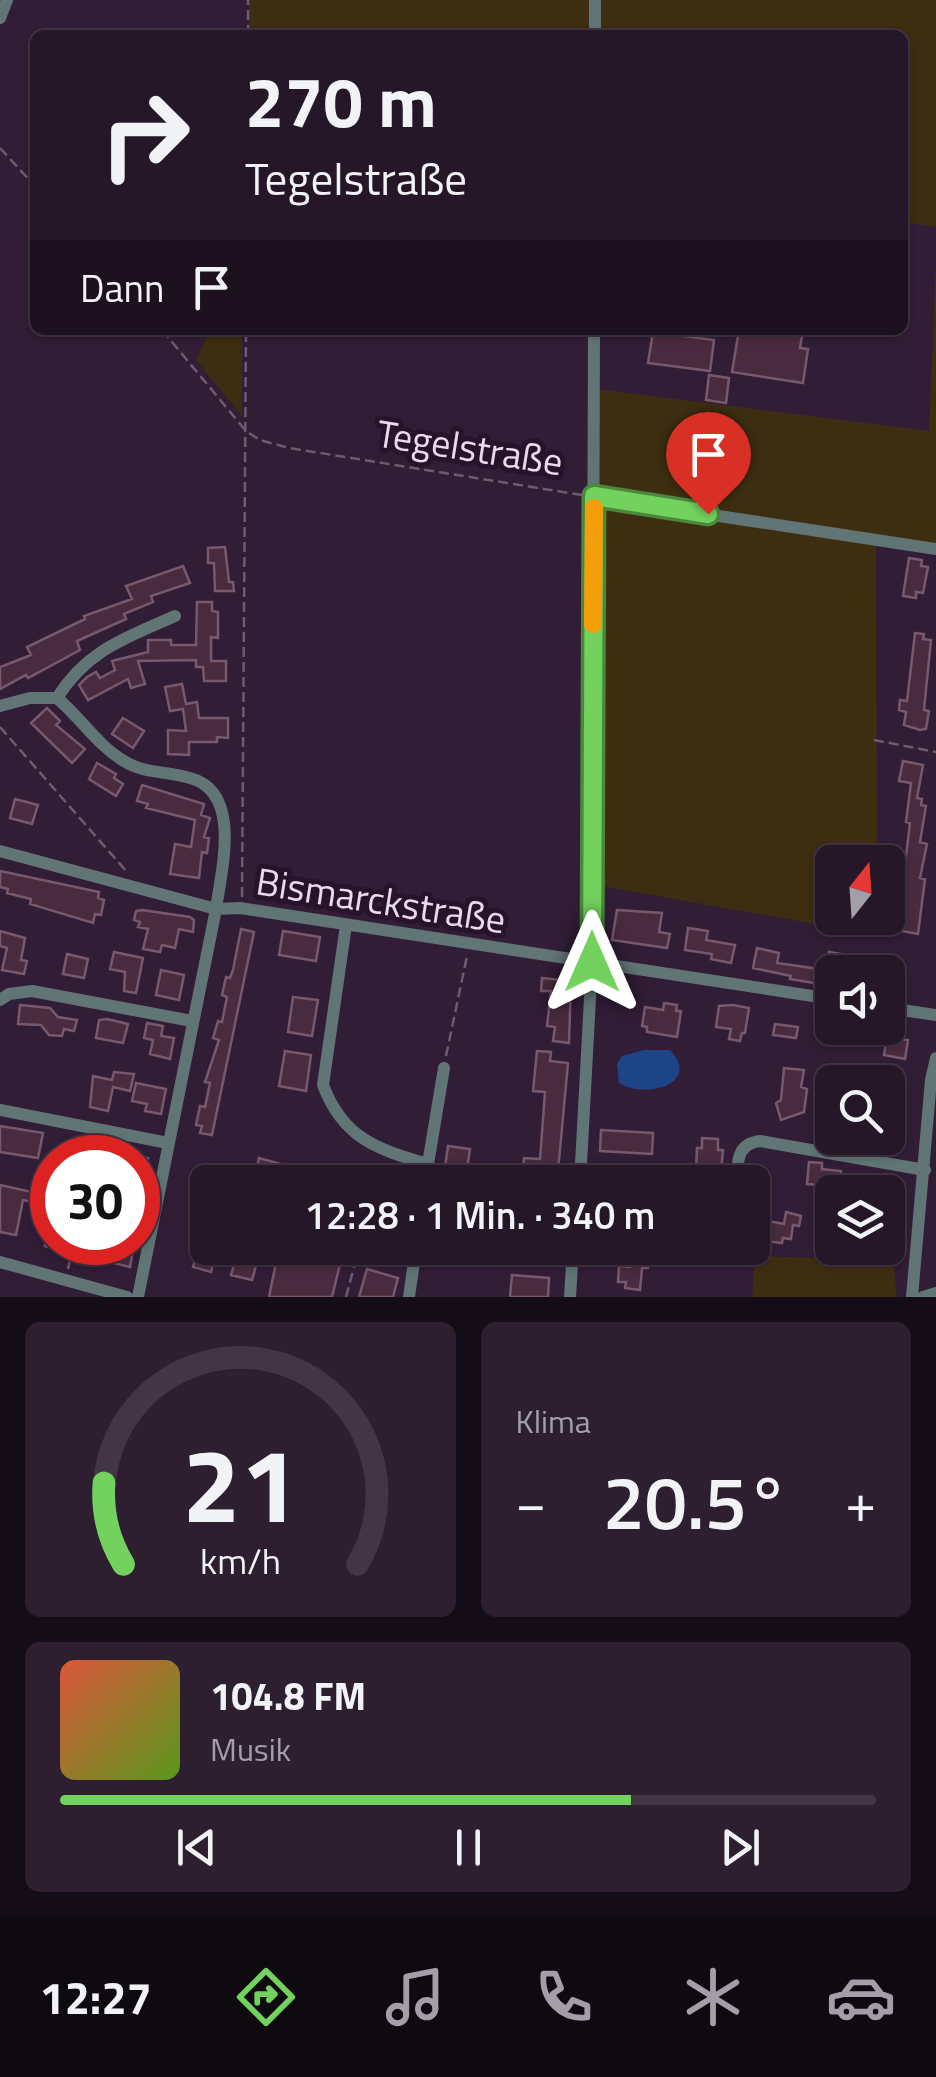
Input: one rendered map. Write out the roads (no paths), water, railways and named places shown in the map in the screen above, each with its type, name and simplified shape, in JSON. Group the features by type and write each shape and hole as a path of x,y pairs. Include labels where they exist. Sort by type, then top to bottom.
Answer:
{"street":[{"path":"0,18 7,0"},
{"path":"595,0 595,30"},
{"path":"581,1165 592,962 594,335"},
{"name":"Tegelstraße","path":"594,496 936,550"},
{"path":"57,698 84,662 112,644 176,616"},
{"path":"0,706 30,698 57,698 122,760 139,769 193,778 214,793 224,823 216,908 138,1297"},
{"name":"Bismarckstraße","path":"0,851 216,908 240,908 815,996"},
{"path":"346,925 323,1084 332,1109 351,1132 388,1152 428,1164 444,1068"},
{"path":"0,1000 9,994 32,991 192,1021"},
{"path":"905,1010 936,1015"},
{"path":"912,1297 936,1058"},
{"path":"0,1110 168,1142"},
{"path":"738,1165 739,1152 748,1143 760,1141 925,1170"},
{"path":"0,1262 127,1297"},
{"path":"408,1297 413,1265"},
{"path":"570,1297 572,1265"},
{"path":"923,1297 936,1293"}],"water":[{"path":"644,1050 670,1050 678,1062 675,1079 667,1085 643,1090 619,1083 617,1064 622,1056"}]}
